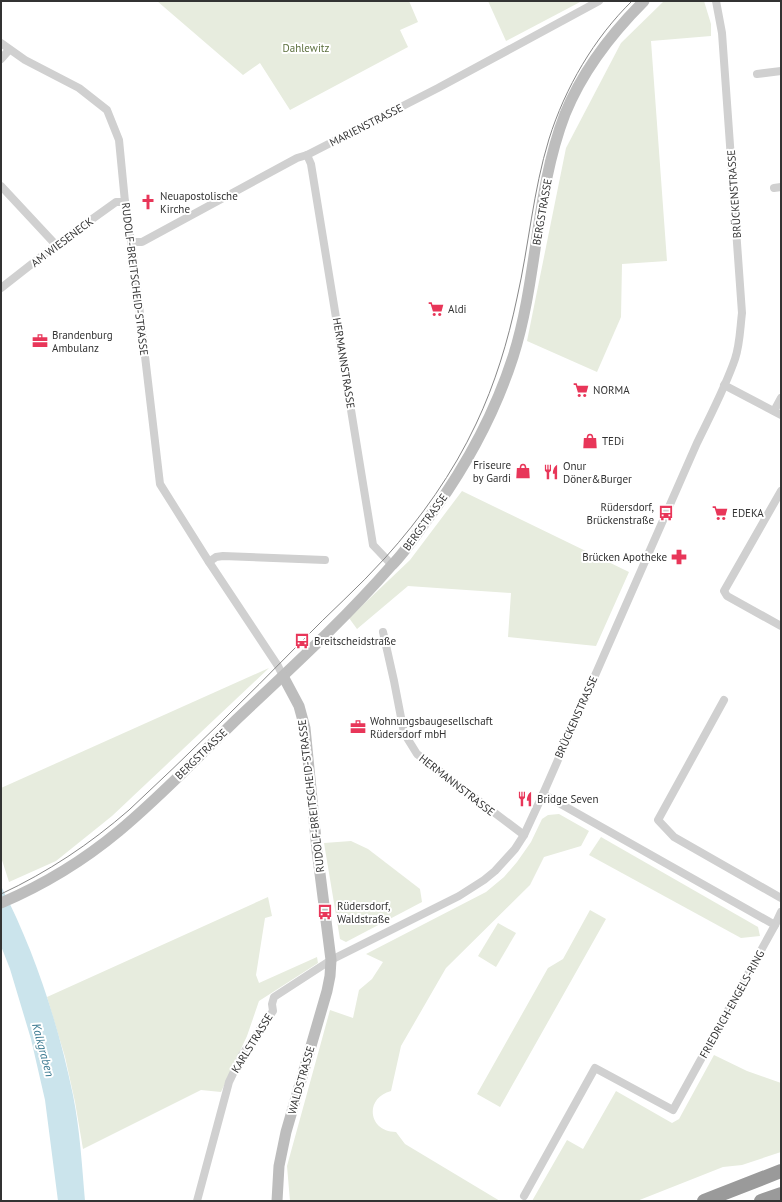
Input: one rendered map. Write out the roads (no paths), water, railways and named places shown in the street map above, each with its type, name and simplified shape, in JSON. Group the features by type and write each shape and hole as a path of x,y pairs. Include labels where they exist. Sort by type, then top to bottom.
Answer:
{"highway":[{"path":"704,1201 781,1171"},
{"path":"761,1201 781,1194"}],"street":[{"name":"MARIENSTRASSE","path":"131,242 142,242 297,158 307,155 438,88 599,1"},
{"name":"BERGSTRASSE","path":"1,904 55,876 96,849 129,822 283,676 354,605 392,565 419,532 468,460 490,418 513,357 526,309 545,192 554,149 565,114 575,94 599,55 629,15 644,1"},
{"name":"BRÜCKENSTRASSE","path":"331,960 472,888 501,865 515,849 524,835 543,794 735,359 742,313 722,33 716,1"},
{"name":"RUDOLF-BREITSCHEID-STRASSE","path":"1,43 25,60 79,88 107,110 119,140 125,202 160,484 209,562 278,666 299,706 305,728 317,850 331,960"},
{"path":"1,59 9,50"},
{"path":"757,74 781,71"},
{"name":"HERMANNSTRASSE","path":"307,155 311,164 373,545 392,565"},
{"path":"1,186 56,244"},
{"name":"AM WIESENECK","path":"1,288 56,244 116,202 125,202"},
{"path":"724,385 777,413 781,398"},
{"path":"781,491 724,591 727,596 781,626"},
{"path":"209,562 216,557 223,556 325,560"},
{"name":"HERMANNSTRASSE","path":"383,632 404,733 417,754 524,835"},
{"path":"724,700 658,820 674,837 781,898"},
{"path":"543,794 775,925 781,912"},
{"name":"FRIEDRICH-ENGELS-RING","path":"524,1196 595,1068 673,1110 775,925"},
{"name":"KARLSTRASSE","path":"197,1201 229,1082 242,1055 273,1011 272,1004 274,997 331,960"},
{"name":"WALDSTRASSE","path":"277,1201 279,1166 286,1132 327,991 331,960"}],"water":[{"name":"Kalkgraben","path":"1,886 35,962 60,1041 73,1095 85,1201 58,1201 45,1100 31,1039 10,969 1,946"}],"tram line":[{"path":"1,894 52,867 84,846 129,810 216,727 375,569 424,511 447,477 467,442 489,393 500,362 517,298 539,178 549,139 563,101 593,47 618,15 632,1"}],"place":[{"name":"Neuapostolische Kirche","path":"148,202"},
{"name":"Aldi","path":"436,309"},
{"name":"Brandenburg Ambulanz","path":"40,341"},
{"name":"NORMA","path":"581,390"},
{"name":"TEDi","path":"590,441"},
{"name":"Friseure by Gardi","path":"523,471"},
{"name":"Onur Döner&Burger","path":"551,472"},
{"name":"Rüdersdorf, Brückenstraße","path":"666,513"},
{"name":"EDEKA","path":"720,513"},
{"name":"Brücken Apotheke","path":"679,557"},
{"name":"Breitscheidstraße","path":"302,641"},
{"name":"Wohnungsbaugesellschaft Rüdersdorf mbH","path":"358,727"},
{"name":"Bridge Seven","path":"525,799"},
{"name":"Rüdersdorf, Waldstraße","path":"325,912"}],"park label":[{"name":"Dahlewitz","path":"306,48"}]}
